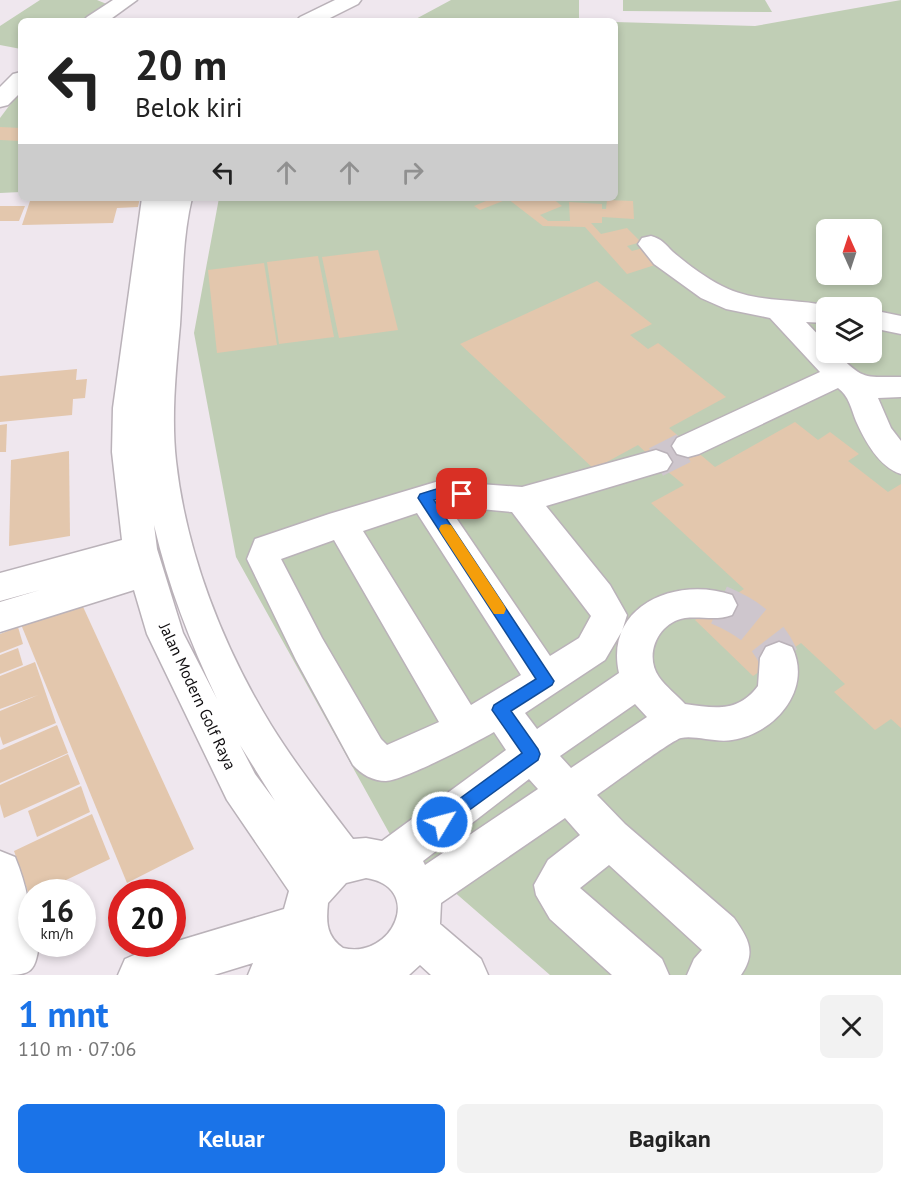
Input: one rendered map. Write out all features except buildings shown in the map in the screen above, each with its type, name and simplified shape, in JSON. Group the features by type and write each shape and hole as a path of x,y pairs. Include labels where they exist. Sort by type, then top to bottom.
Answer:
{"street":[{"path":"99,18 127,0"},
{"path":"316,18 359,3"},
{"path":"338,18 359,3"},
{"path":"0,100 18,82"},
{"name":"Jalan Modern Golf Raya","path":"155,201 128,408 128,452 144,561 165,634 241,788 320,908"},
{"name":"Jalan Modern Golf Raya","path":"179,201 162,360 159,449 162,479 174,537 201,621 241,707 274,765 320,908"},
{"path":"651,244 664,258 711,292 736,303 779,311 816,313"},
{"path":"779,311 849,382 882,444 901,462"},
{"path":"882,321 901,325"},
{"path":"688,446 849,382 901,387"},
{"path":"522,500 597,595 609,615 604,631 592,649 500,710 464,729 387,763 375,761 367,752 309,649 264,559 267,549 341,523 443,492 522,500 656,462"},
{"path":"425,498 546,681"},
{"path":"341,523 464,729"},
{"path":"0,587 144,561"},
{"path":"0,617 144,561"},
{"path":"675,720 639,680 633,647 647,620 676,604 720,605"},
{"path":"320,908 339,970 362,974 390,972 405,954 418,913 566,793 675,720 701,723 740,722 770,703 781,674 779,658"},
{"path":"388,862 532,754 639,680"},
{"path":"500,710 532,754 566,793 610,837 718,934 728,948 727,957 710,975"},
{"path":"610,837 563,875 556,885 558,895 565,904 646,975"},
{"path":"271,975 320,908 366,858 388,862 406,875 418,913 465,975"},
{"path":"0,872 17,940 15,955 0,967"},
{"path":"141,975 320,908"}],"green space":[{"path":"40,0 97,0 109,5 89,18 18,18 18,48 0,45 0,26"},
{"path":"451,0 579,0 579,18 418,18"},
{"path":"623,0 765,0 772,12 623,11"},
{"path":"901,0 901,975 550,975 392,838 236,557 194,333 218,201 618,201 618,22 755,26"},
{"path":"18,94 18,192 0,193 0,118"}],"tunnel":[{"path":"656,462 688,446"},
{"path":"719,605 755,625 774,648 779,658"}],"slow traffic":[{"path":"446,529 499,609"}],"route":[{"path":"442,822 532,754 500,710 546,681 425,498 443,492 462,494"}]}
